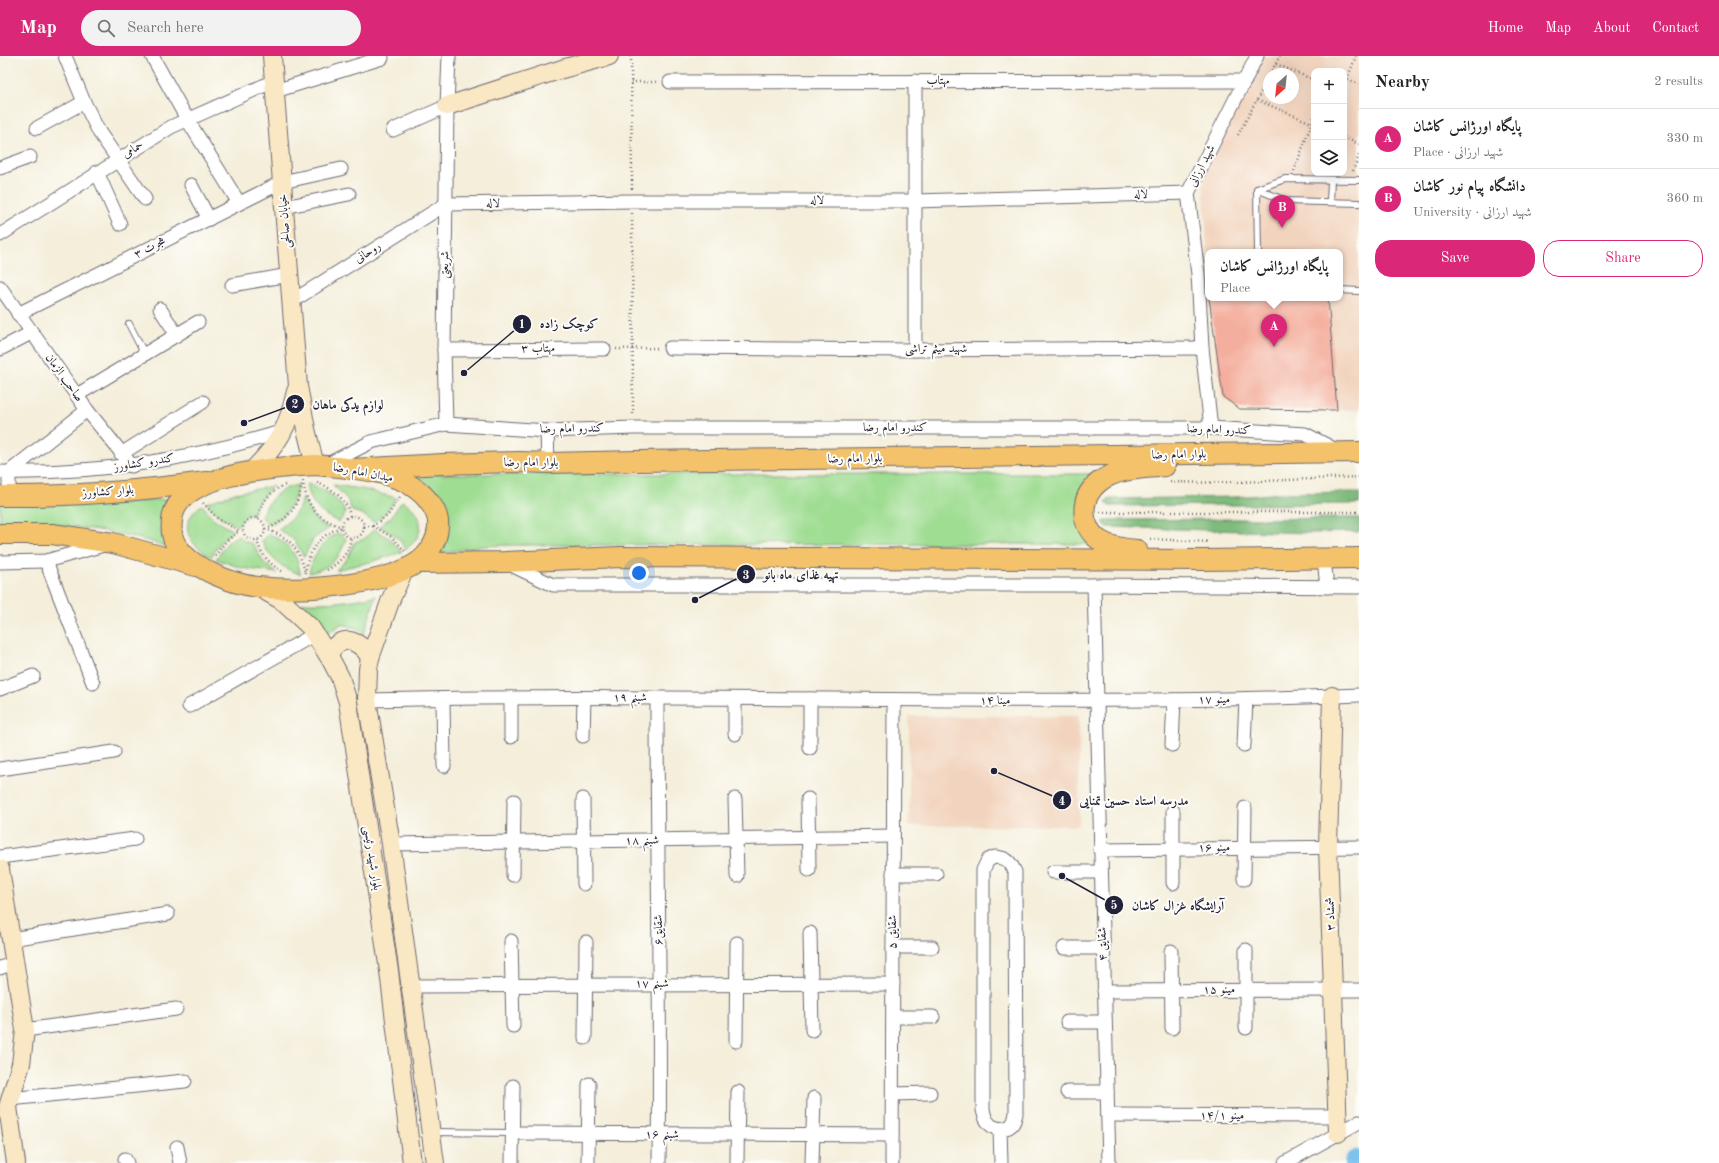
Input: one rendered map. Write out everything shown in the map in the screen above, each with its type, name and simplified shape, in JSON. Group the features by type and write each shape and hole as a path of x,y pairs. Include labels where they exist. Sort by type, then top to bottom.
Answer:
{"main road":[{"name":"بلوار امام رضا","path":"351,469 519,462 548,464 638,461 1352,452"},
{"path":"1202,560 1121,548 1099,540 1088,528 1083,513 1085,503 1092,489 1105,478 1127,471 1264,454"},
{"name":"میدان امام رضا","path":"351,469 376,473 399,480 420,492 432,506 438,520 436,539 432,548 360,582 329,586 293,588 258,587 223,577 210,562 188,558 177,546 173,536 172,517 176,509 190,494 212,489 253,470 318,473 351,469"},
{"name":"بلوار کشاورز","path":"4,496 57,496 152,489 212,489"},
{"path":"0,534 52,534 113,543 210,562"},
{"path":"407,559 506,562 620,557 1202,560 1359,558"}],"street":[{"path":"65,56 84,102 99,132 145,199"},
{"path":"152,56 187,119 239,203"},
{"name":"خیابان صالحی","path":"272,56 298,386"},
{"name":"شریعتی","path":"446,424 444,350 449,56"},
{"path":"393,130 447,106 563,63 609,56"},
{"name":"شهید ارزانی","path":"1211,428 1202,348 1198,274 1188,193 1258,56"},
{"name":"حمامی","path":"0,235 97,172 171,127 187,119 274,86 382,58"},
{"name":"مهتاب","path":"670,82 1245,80"},
{"path":"915,81 915,350"},
{"path":"37,128 84,102"},
{"path":"0,168 30,157"},
{"name":"هجرت ۳","path":"18,314 282,182 341,169"},
{"path":"97,172 120,224"},
{"path":"191,185 209,219"},
{"name":"لاله","path":"446,204 632,201 915,201 1188,193"},
{"path":"284,207 349,194"},
{"name":"روحانی","path":"291,302 446,204"},
{"path":"232,285 289,275"},
{"name":"صاحب الزمان","path":"0,287 87,410 132,466"},
{"path":"160,309 177,335"},
{"path":"77,395 198,322"},
{"path":"0,349 32,334"},
{"name":"شهید میثم تراشی","path":"670,348 915,350 1202,348"},
{"name":"مهتاب ۳","path":"444,350 604,349"},
{"path":"253,470 275,446 284,431 292,410 298,386"},
{"path":"298,386 306,429 318,473"},
{"path":"121,454 203,402"},
{"path":"4,496 5,472 87,410"},
{"name":"کندرو امام رضا","path":"318,473 370,442 446,424 547,431 632,428 1211,428 1305,434 1352,452"},
{"name":"کندرو کشاورز","path":"5,472 86,470 132,466 233,446 284,431"},
{"path":"547,431 548,464"},
{"path":"0,562 46,561 113,543"},
{"name":"بلوار شهید رئیسی","path":"407,559 391,598 370,658 368,668 367,700 391,844 412,986 435,1163"},
{"path":"1324,559 1327,587"},
{"path":"46,561 93,683"},
{"path":"506,562 553,585 1094,585 1359,587"},
{"name":"شقایق ۴","path":"1094,585 1109,1163"},
{"name":"بلوار شهید رئیسی","path":"258,587 281,600 310,627 340,677 348,702 390,971 412,1163"},
{"path":"188,706 315,634"},
{"path":"328,655 338,643 343,641 352,642 362,646 367,651 370,658"},
{"path":"0,689 33,676"},
{"name":"مینو ۱۷","path":"1096,701 1246,699 1359,695"},
{"name":"شمشاد ۳","path":"1332,696 1328,847 1338,1124"},
{"path":"511,698 511,737"},
{"name":"شبنم ۱۹","path":"367,700 511,698 894,700"},
{"path":"583,736 584,698"},
{"name":"شقایق۶","path":"657,698 657,841 660,984 659,1163"},
{"path":"443,699 444,766"},
{"path":"735,699 735,734"},
{"path":"810,699 810,748"},
{"path":"1244,745 1246,699"},
{"name":"مینا ۱۴","path":"894,700 1096,701"},
{"name":"شقایق ۵","path":"892,1163 894,700"},
{"path":"1172,745 1174,700"},
{"path":"0,769 114,752"},
{"path":"808,798 810,838 809,870"},
{"path":"735,799 737,876"},
{"path":"584,800 584,884"},
{"path":"513,875 514,801"},
{"path":"1244,879 1245,808"},
{"path":"1173,811 1173,883"},
{"name":"شبنم ۱۸","path":"391,844 657,841 893,836"},
{"path":"0,857 134,839"},
{"name":"مینو ۱۶","path":"1100,850 1359,847"},
{"path":"995,857 1003,858 1011,863 1015,872 1016,1114 1013,1124 1007,1128 1000,1129 994,1127 988,1122 983,1110 983,870 988,860 995,857"},
{"path":"0,869 11,939 7,966 24,1030 21,1064 8,1107 16,1163"},
{"path":"1053,872 1101,872"},
{"path":"893,874 936,874"},
{"path":"11,939 168,914"},
{"path":"810,933 812,1030"},
{"path":"511,941 513,1026"},
{"path":"585,1038 586,942"},
{"path":"736,1041 737,943"},
{"path":"893,947 932,947"},
{"path":"1064,948 1103,948"},
{"path":"1246,950 1246,1028"},
{"path":"1171,951 1172,1028"},
{"name":"شبنم ۱۷","path":"412,986 893,984"},
{"name":"مینو ۱۵","path":"1104,991 1359,990"},
{"path":"24,1030 176,1009"},
{"path":"893,1017 933,1018"},
{"path":"1067,1022 1105,1022"},
{"path":"10,1099 185,1081"},
{"path":"588,1163 589,1084"},
{"path":"512,1163 514,1086"},
{"path":"737,1163 738,1092"},
{"path":"1067,1092 1107,1092"},
{"path":"893,1094 930,1093"},
{"path":"812,1163 814,1098"},
{"name":"مینو ۱۴/۱","path":"1108,1115 1338,1124"},
{"path":"1285,1163 1338,1124 1359,1122"},
{"path":"1000,1129 1000,1163"},
{"name":"شبنم ۱۶","path":"512,1133 660,1135 892,1135"},
{"path":"177,1148 180,1163"}],"lane":[{"path":"1257,190 1285,179 1359,180"},
{"path":"1330,202 1331,180"},
{"path":"1257,190 1286,201 1359,202"},
{"path":"1257,190 1258,249"},
{"path":"1343,290 1359,291"},
{"path":"129,324 145,355"},
{"name":"شبنم ۱۶","path":"432,1132 512,1133"}],"path":[{"path":"631,56 632,428"},
{"path":"1274,68 1280,56"},
{"path":"1347,76 1357,57"},
{"path":"1276,64 1311,79"},
{"path":"1347,81 1359,84"},
{"path":"631,82 670,82"},
{"path":"1238,135 1263,88"},
{"path":"1257,100 1311,122"},
{"path":"1291,179 1311,128"},
{"path":"1347,139 1359,144"},
{"path":"1350,180 1359,155"},
{"path":"604,349 670,348"},
{"path":"296,481 302,481 318,473"},
{"path":"318,473 312,481 328,487 341,497 350,516"},
{"path":"1163,482 1217,483 1359,477"},
{"path":"302,481 312,509 325,520 342,527"},
{"path":"266,529 282,521 294,509 299,498 302,481"},
{"path":"257,518 259,511 267,497 280,486 290,482 282,482"},
{"path":"199,503 212,489"},
{"path":"394,494 406,500"},
{"path":"373,526 388,515 400,496"},
{"path":"202,501 218,519 239,531"},
{"path":"1098,512 1359,512"},
{"path":"350,516 359,517 364,522 364,526 360,536 351,538 344,533 342,527 345,519 350,516"},
{"path":"252,518 257,518 263,521 266,529 264,535 257,540 248,538 243,530 246,521 252,518"},
{"path":"364,526 373,526 392,537 407,559"},
{"path":"307,575 306,564 314,547 327,534 342,527"},
{"path":"266,529 283,536 294,546 303,563 307,575"},
{"path":"210,562 226,541 239,531 243,530"},
{"path":"324,573 333,567 344,556 351,538"},
{"path":"257,540 261,551 270,563 276,568 290,574"},
{"path":"301,576 307,575"},
{"path":"279,576 286,576"}],"shaded area":[{"path":"1263,56 1359,56 1359,410 1337,410 1328,301 1343,301 1343,249 1207,249 1203,175"},
{"path":"909,716 1079,716 1079,826 909,826"}],"green space":[{"path":"404,474 1093,474 1087,484 1092,544 512,545 483,546 440,553 446,540 449,527 448,515 444,503 438,493 429,485 417,478"},
{"path":"307,484 330,494 338,502 346,513 339,522 326,516 317,508 308,491"},
{"path":"298,485 292,504 285,514 269,525 261,516 268,504 280,492 291,486"},
{"path":"333,485 362,489 396,498 384,515 373,522 362,514 352,511 347,499"},
{"path":"273,486 259,500 253,513 247,515 237,526 220,517 206,503 235,493"},
{"path":"1359,492 1359,504 1109,506 1105,502 1110,499 1236,497 1283,493"},
{"path":"303,498 307,508 316,520 329,528 313,539 304,557 295,541 278,529 294,516"},
{"path":"169,499 161,527 161,533 165,546 124,535 83,528 0,522 0,503 128,503"},
{"path":"402,501 415,511 420,524 420,530 417,537 406,549 398,538 379,526 391,517"},
{"path":"202,505 214,519 233,531 222,540 211,557 196,545 189,535 188,523 191,516"},
{"path":"1359,518 1359,532 1310,533 1107,527 1103,522 1108,520"},
{"path":"374,529 390,539 402,552 374,561 336,570 347,559 355,542 364,539"},
{"path":"339,533 346,539 337,557 322,569 309,573 313,560 319,549 333,536"},
{"path":"269,534 286,545 294,554 300,574 287,569 276,562 268,552 262,541"},
{"path":"238,535 244,541 253,544 264,563 277,573 242,568 216,559 228,542"},
{"path":"376,596 364,634 356,628 341,624 329,633 302,603 339,602"}],"building":[{"path":"1209,301 1328,301 1337,410 1240,409 1223,397"}],"place":[{"name":"دانشگاه پیام نور کاشان","path":"1282,228"},
{"name":"پایگاه اورژانس کاشان","path":"1274,347"},
{"name":"کوچک زاده","path":"464,373"},
{"name":"لوازم یدکی ماهان","path":"244,423"},
{"name":"تهیه غذای ماه بانو","path":"695,600"},
{"name":"مدرسه استاد حسین تمنایی","path":"994,771"},
{"name":"آرایشگاه غزال کاشان","path":"1062,876"}]}
